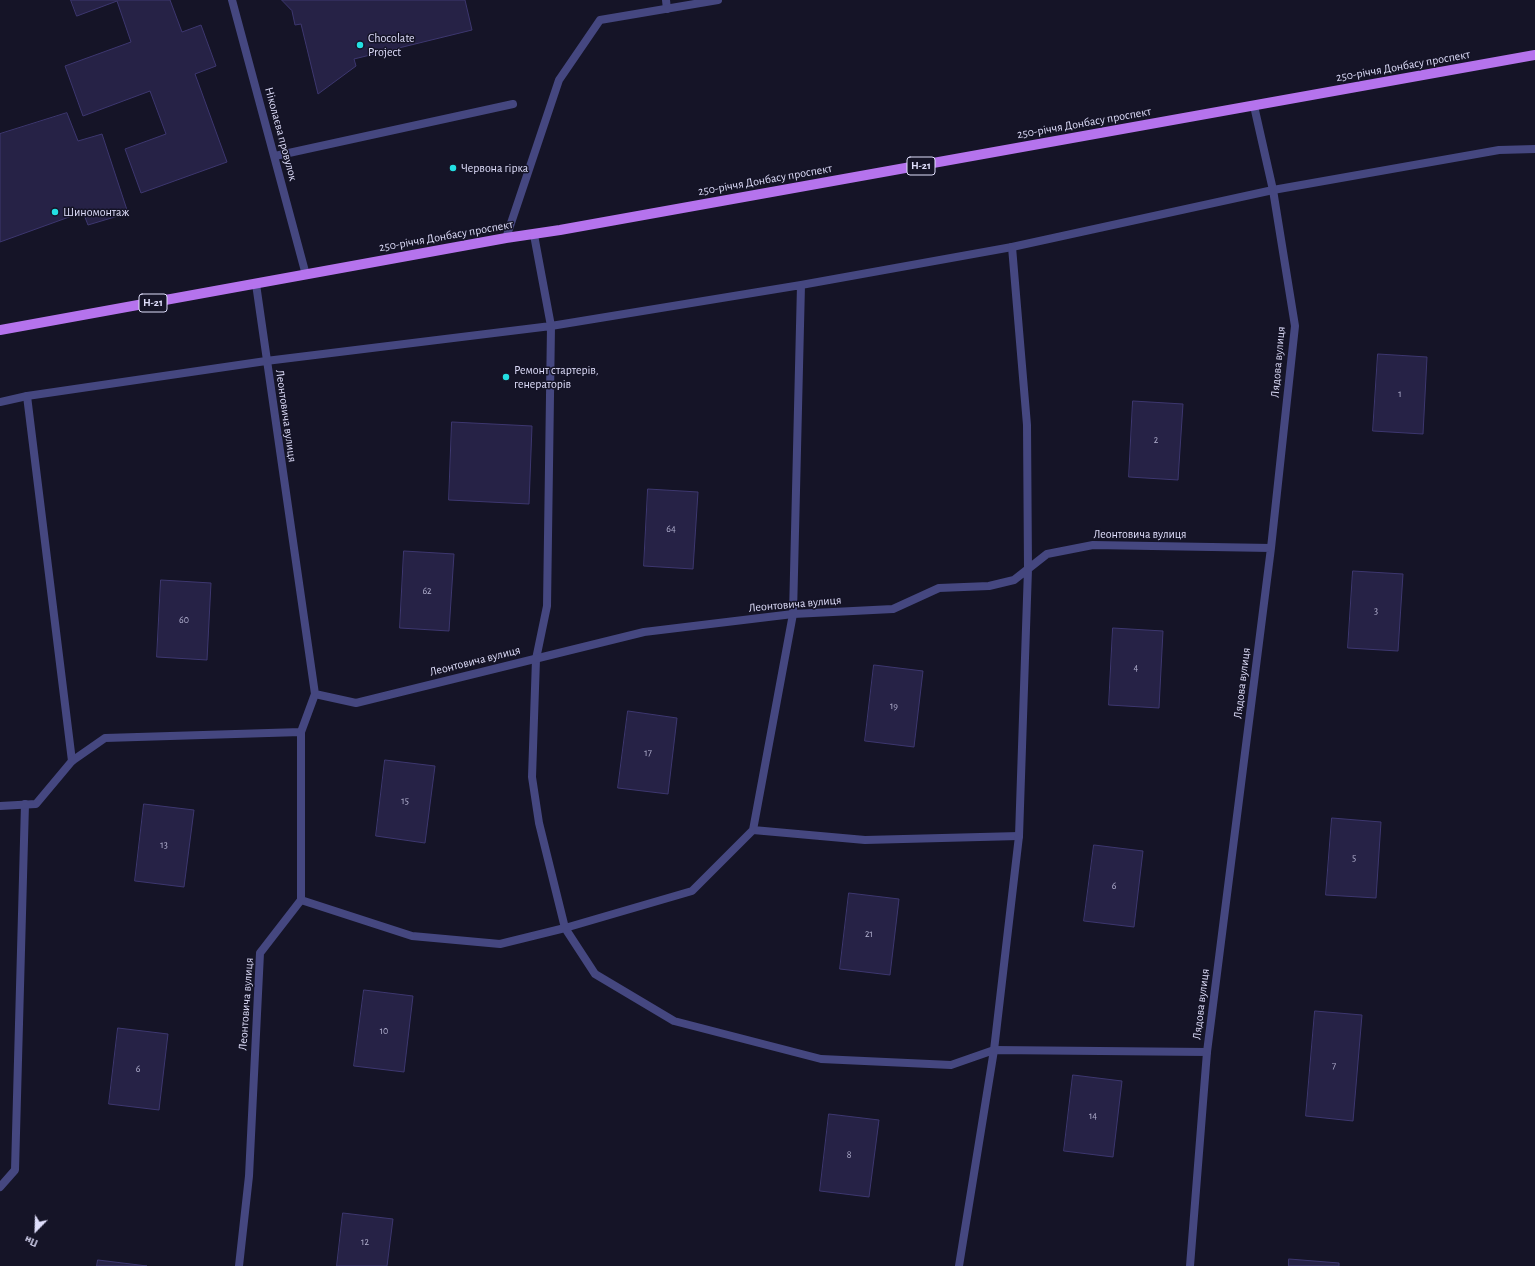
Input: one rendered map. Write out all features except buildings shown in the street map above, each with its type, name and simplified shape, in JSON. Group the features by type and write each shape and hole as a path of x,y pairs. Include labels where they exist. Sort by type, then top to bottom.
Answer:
{"main road":[{"name":"250-річчя Донбасу проспект","path":"0,330 506,238 534,235 1535,55"}],"street":[{"name":"Ніколаєва провулок","path":"232,0 306,275"},
{"path":"666,0 667,9"},
{"path":"506,238 560,80 600,20 718,0"},
{"path":"275,156 513,104"},
{"name":"Лядова вулиця","path":"1190,1266 1207,1052 1271,548 1295,326 1273,190 1254,106"},
{"path":"0,402 27,396 266,361 551,326 800,285 1012,247 1273,190 1499,150 1535,149"},
{"path":"534,235 551,326 547,606 536,659 532,777 539,823 565,928 595,974 674,1021 821,1059 951,1065 994,1050 1207,1052"},
{"path":"959,1266 994,1050 1019,836 1028,569 1028,425 1012,247"},
{"name":"Леонтовича вулиця","path":"239,1266 249,1176 260,953 301,900 301,732 315,694 256,284"},
{"path":"301,900 412,936 500,944 565,928 692,890 753,830 793,614 800,285"},
{"path":"27,396 72,760"},
{"name":"Леонтовича вулиця","path":"315,694 356,703 644,632 793,614 893,609 939,588 989,586 1014,580 1047,554 1093,545 1271,548"},
{"path":"0,806 36,804 72,760 105,738 301,732"},
{"path":"0,1187 15,1170 26,804"},
{"path":"753,830 865,840 1019,836"}],"place":[{"name":"Chocolate Project","path":"360,45"},
{"name":"Червона гірка","path":"453,168"},
{"name":"Шиномонтаж","path":"55,212"},
{"name":"Ремонт стартерів, генераторів","path":"506,377"}]}
